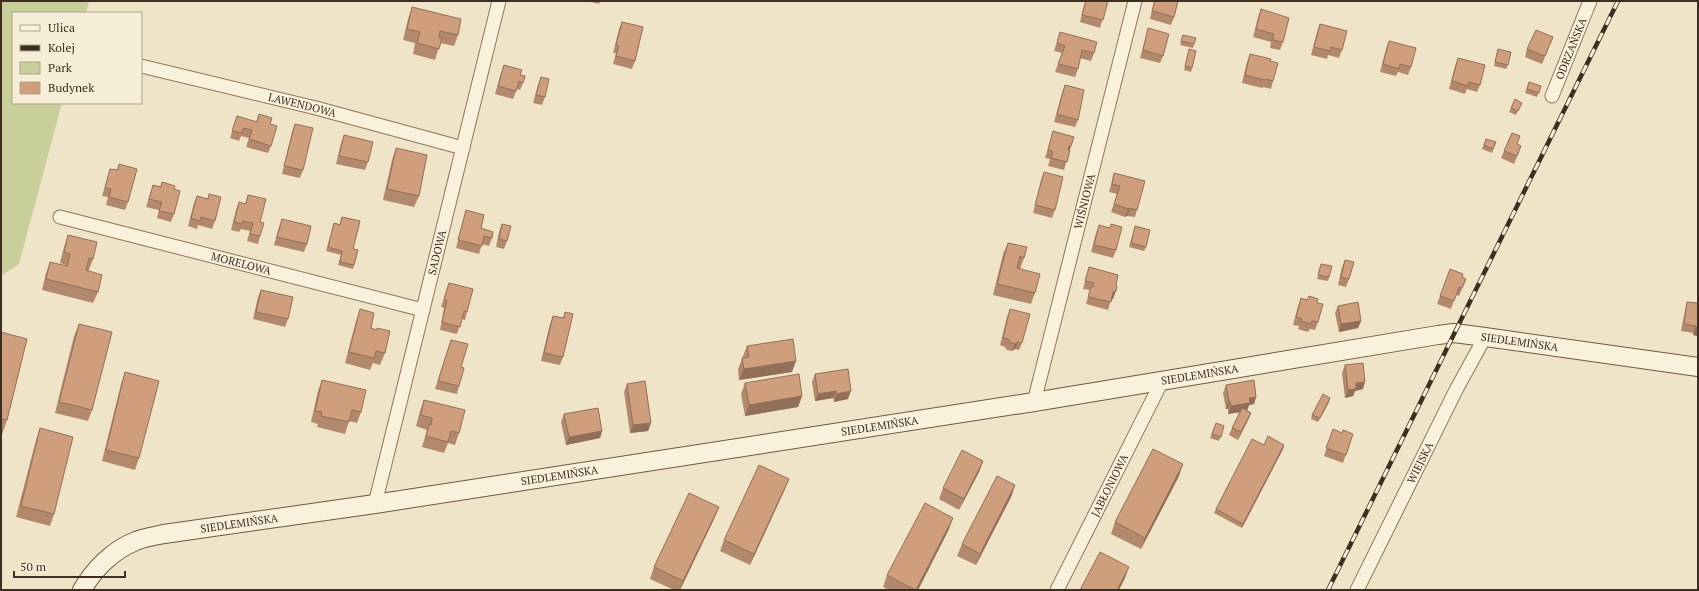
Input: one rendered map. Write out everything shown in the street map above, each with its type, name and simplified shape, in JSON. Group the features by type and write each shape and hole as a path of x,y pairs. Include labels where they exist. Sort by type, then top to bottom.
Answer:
{"street":[{"name":"SADOWA","path":"374,504 499,1"},
{"name":"WIŚNIOWA","path":"1034,402 1135,1"},
{"name":"ODRZAŃSKA","path":"1552,96 1590,1"},
{"name":"LAWENDOWA","path":"142,66 316,108 463,148"},
{"name":"MORELOWA","path":"60,217 423,310"},
{"name":"SIEDLEMIŃSKA","path":"82,590 99,567 116,552 137,540 171,533 374,504 1034,402 1438,335 1454,333 1698,367"},
{"name":"WIEJSKA","path":"1357,590 1456,390 1485,337"},
{"name":"JABŁONIOWA","path":"1057,590 1162,381"}],"green space":[{"path":"1,1 89,1 86,12 12,12 12,104 62,104 19,264 1,276"}],"building":[{"path":"1086,1 1108,1 1103,20 1082,15"},
{"path":"1155,1 1178,1 1174,17 1152,11"},
{"path":"412,7 461,19 458,35 440,31 439,38 442,38 439,49 417,43 420,32 407,29"},
{"path":"1261,9 1289,18 1283,42 1273,40 1274,34 1256,29"},
{"path":"622,22 643,27 635,61 616,56 619,46 616,45"},
{"path":"1320,24 1347,31 1342,50 1331,47 1330,51 1314,47"},
{"path":"1148,28 1169,34 1163,56 1143,50"},
{"path":"1536,30 1553,37 1545,56 1527,49"},
{"path":"1060,32 1097,42 1094,53 1082,50 1078,69 1058,64 1065,46 1057,43"},
{"path":"1183,35 1196,38 1194,44 1181,41"},
{"path":"1389,41 1416,48 1411,67 1400,64 1399,69 1383,64"},
{"path":"1189,49 1196,51 1192,68 1185,66"},
{"path":"1498,49 1511,52 1508,65 1495,62"},
{"path":"1250,54 1271,59 1270,61 1278,63 1273,81 1245,75"},
{"path":"1458,58 1485,65 1480,85 1469,82 1468,86 1452,81"},
{"path":"504,65 522,70 520,75 525,76 523,83 519,81 516,91 498,86"},
{"path":"541,77 549,79 545,97 536,95"},
{"path":"1529,82 1541,86 1539,93 1527,89"},
{"path":"1065,85 1084,90 1078,120 1057,114"},
{"path":"1515,99 1522,103 1518,111 1511,108"},
{"path":"259,114 272,118 270,124 277,126 271,146 249,139 252,130 243,128 242,133 232,131 237,116 257,122"},
{"path":"295,124 313,128 303,170 284,166"},
{"path":"1053,131 1074,137 1071,146 1069,146 1068,150 1070,150 1067,162 1051,158 1053,152 1048,150"},
{"path":"1512,133 1520,136 1517,144 1521,146 1517,156 1504,151"},
{"path":"344,135 373,142 368,162 339,156"},
{"path":"1486,139 1496,142 1493,149 1484,145"},
{"path":"396,148 427,155 419,196 387,189"},
{"path":"119,164 137,169 128,202 109,197 111,189 105,188 110,169 118,170"},
{"path":"1044,172 1063,177 1055,210 1035,205"},
{"path":"1114,173 1145,181 1137,210 1130,208 1128,209 1114,204 1120,186 1112,184"},
{"path":"162,182 175,186 174,189 180,191 174,214 159,211 162,202 149,199 153,185 161,187"},
{"path":"209,194 221,197 215,221 201,217 200,221 191,218 197,196 208,199"},
{"path":"248,195 266,199 260,222 264,223 260,236 250,234 253,223 243,221 242,224 234,222 239,202 246,204"},
{"path":"466,210 484,215 481,228 493,232 492,238 484,236 482,246 458,240"},
{"path":"342,217 360,221 353,249 358,250 354,265 340,262 342,251 328,247 334,223 340,225"},
{"path":"282,219 311,226 307,244 277,237"},
{"path":"502,224 511,226 507,241 499,239"},
{"path":"1111,224 1122,227 1116,250 1094,245 1099,225 1110,228"},
{"path":"1135,226 1150,230 1146,247 1131,243"},
{"path":"68,235 97,242 93,259 89,258 86,270 102,275 98,292 46,279 50,262 67,266 70,254 64,252"},
{"path":"1008,243 1027,247 1024,258 1020,256 1017,268 1040,274 1035,293 997,284"},
{"path":"1345,260 1354,262 1349,279 1341,277"},
{"path":"1321,264 1332,266 1329,277 1318,275"},
{"path":"1089,267 1118,275 1116,291 1113,292 1111,302 1088,297 1094,283 1085,281"},
{"path":"1450,269 1463,274 1462,277 1466,279 1462,288 1459,287 1454,301 1440,296"},
{"path":"449,283 473,289 467,312 464,311 460,327 442,322 447,300 444,299"},
{"path":"261,290 293,297 288,319 256,312"},
{"path":"1309,296 1318,299 1317,303 1323,304 1318,322 1312,321 1311,324 1301,321 1302,319 1296,317 1301,298 1307,300"},
{"path":"1358,302 1361,321 1341,324 1338,306"},
{"path":"1687,302 1698,303 1698,327 1684,324"},
{"path":"360,309 374,313 371,328 390,331 385,353 376,351 374,358 349,352"},
{"path":"1010,309 1030,314 1022,343 1018,342 1015,344 1010,342 1008,339 1003,338"},
{"path":"565,312 573,314 563,357 544,353 553,316 564,318"},
{"path":"79,324 112,332 92,410 59,402"},
{"path":"1,332 27,339 7,420 1,419"},
{"path":"793,339 796,361 744,369 742,358 749,357 747,346"},
{"path":"451,340 468,344 461,367 464,368 459,386 438,381"},
{"path":"1363,363 1365,382 1356,383 1356,389 1348,390 1345,365"},
{"path":"848,369 851,391 836,394 836,391 818,394 815,374"},
{"path":"125,372 159,381 139,458 106,450"},
{"path":"799,374 802,396 749,405 745,383"},
{"path":"322,380 366,390 361,412 352,410 349,422 321,416 322,412 315,411"},
{"path":"1254,380 1256,397 1249,398 1250,403 1231,406 1226,385"},
{"path":"645,381 651,423 633,425 627,384"},
{"path":"1323,394 1330,398 1320,418 1312,415"},
{"path":"424,400 465,410 459,433 451,431 448,442 426,436 429,425 431,425 432,418 421,415"},
{"path":"598,408 602,431 569,437 564,414"},
{"path":"1242,408 1251,413 1241,432 1232,428"},
{"path":"1216,423 1224,426 1221,437 1212,434"},
{"path":"40,428 73,437 54,514 21,506"},
{"path":"1333,429 1342,433 1343,430 1353,434 1346,455 1326,448"},
{"path":"1268,436 1284,445 1243,524 1216,509 1252,439 1264,445"},
{"path":"1153,449 1183,464 1145,538 1115,522"},
{"path":"962,450 983,461 964,499 943,488"},
{"path":"759,465 789,479 754,554 724,540"},
{"path":"997,476 1015,485 980,554 962,544"},
{"path":"689,493 719,507 683,581 654,567"},
{"path":"925,503 953,518 915,590 887,575"},
{"path":"1100,552 1129,567 1117,590 1080,590"}],"railway":[{"path":"1328,590 1618,1"}]}
